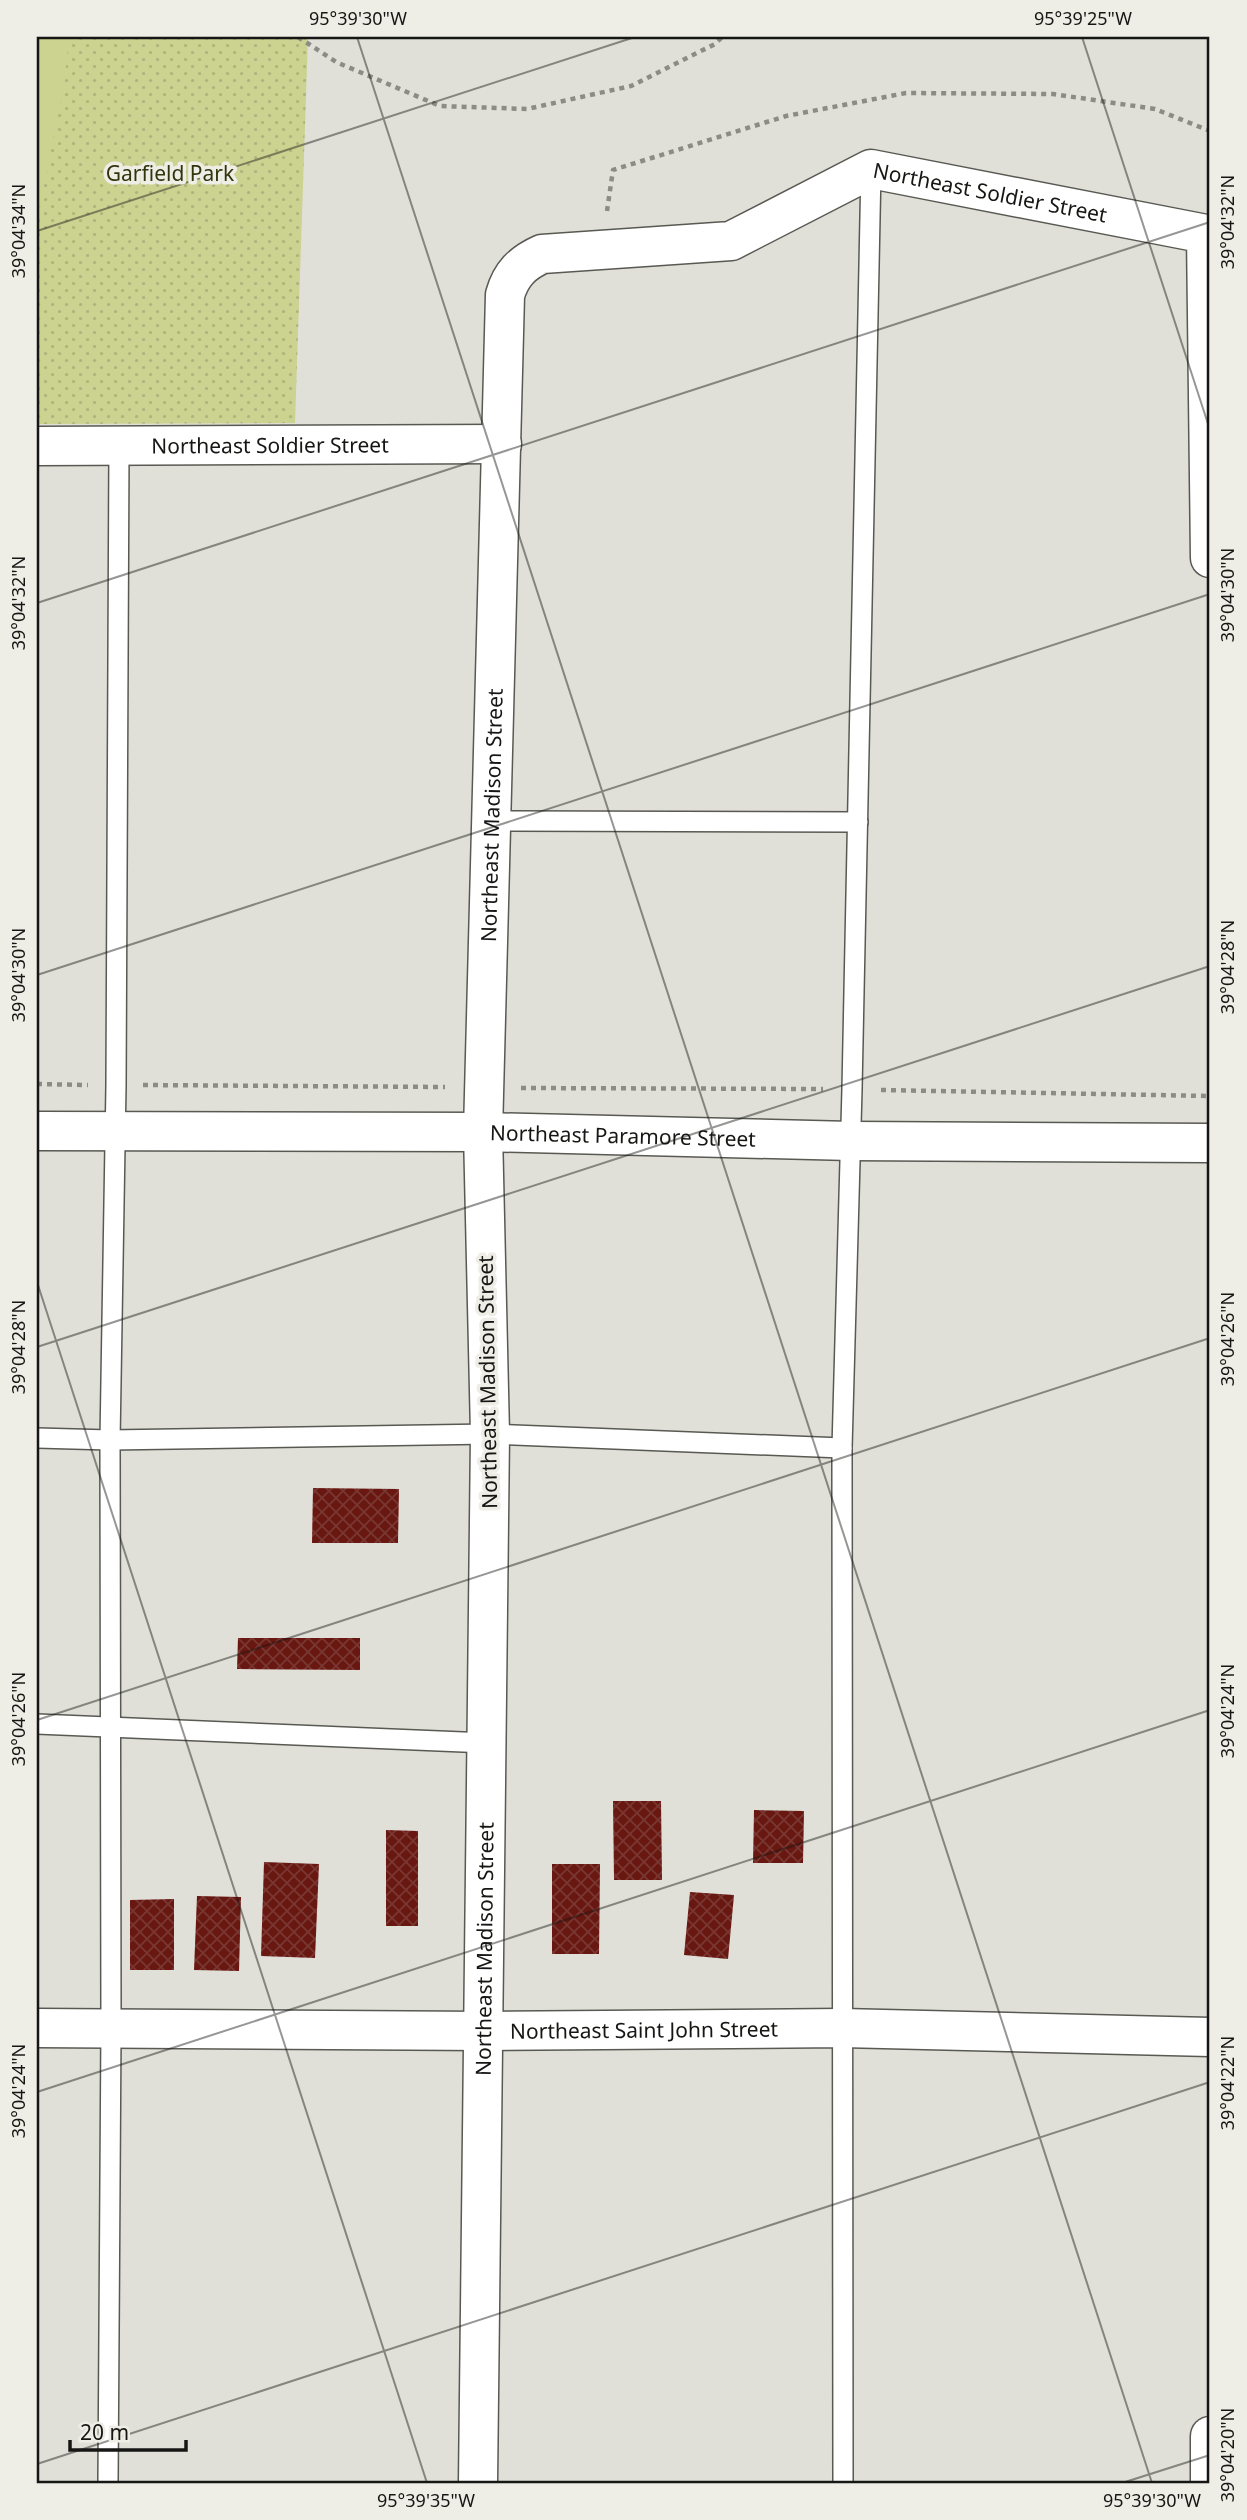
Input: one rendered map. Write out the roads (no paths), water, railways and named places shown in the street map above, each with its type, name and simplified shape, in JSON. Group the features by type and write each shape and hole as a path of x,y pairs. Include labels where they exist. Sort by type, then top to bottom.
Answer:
{"street":[{"name":"Northeast Soldier Street","path":"509,281 517,269 542,254 731,241 871,169 1206,234 1210,558"},
{"name":"Northeast Madison Street","path":"478,2483 490,1434 483,1132 505,295 509,281"},
{"name":"Northeast Soldier Street","path":"37,446 502,444"},
{"name":"Northeast Paramore Street","path":"37,1131 483,1132 851,1141 1210,1143"},
{"name":"Northeast Saint John Street","path":"37,2028 484,2031 842,2028 1210,2037"},
{"path":"1210,2436 1210,2483"}],"lane":[{"path":"843,2483 842,1448 871,169"},
{"path":"108,2483 111,2028 110,1440 116,1085 118,446"},
{"path":"493,821 858,822"},
{"path":"37,1438 110,1440 490,1434 842,1448"},
{"path":"37,1724 487,1743"}],"park label":[{"name":"Garfield Park","path":"170,173"}]}
